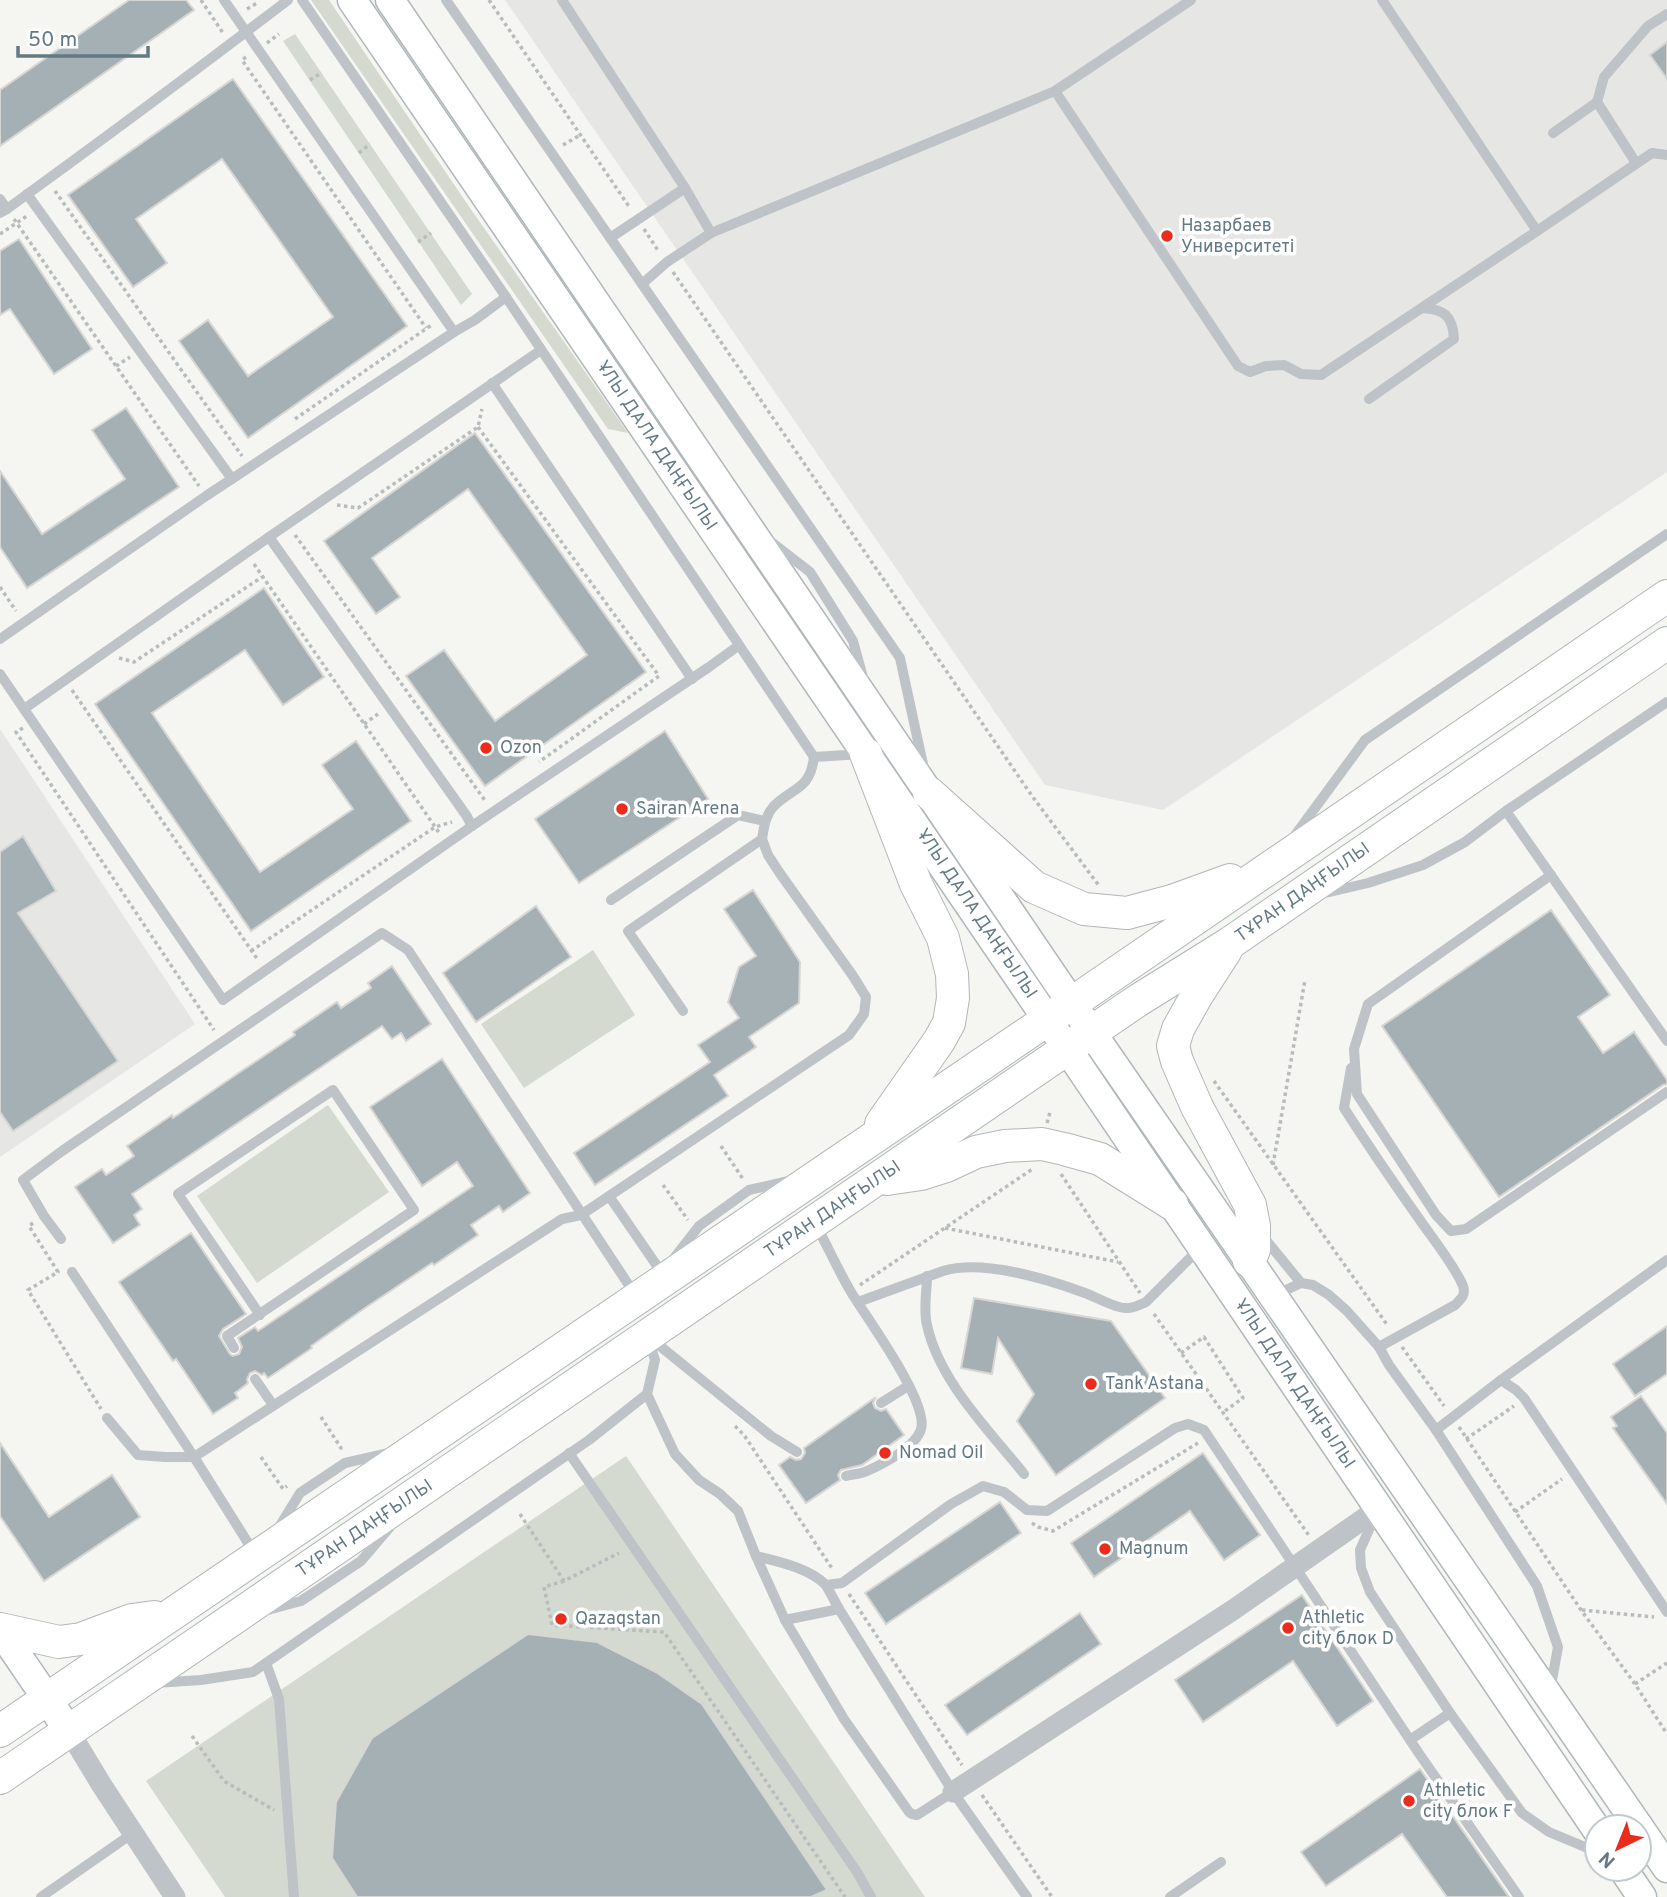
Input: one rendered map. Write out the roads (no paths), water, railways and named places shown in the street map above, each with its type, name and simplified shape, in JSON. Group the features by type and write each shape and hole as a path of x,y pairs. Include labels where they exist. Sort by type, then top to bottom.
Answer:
{"main road":[{"name":"ҰЛЫ ДАЛА ДАҢҒЫЛЫ","path":"352,0 866,754 1060,1011"},
{"name":"ҰЛЫ ДАЛА ДАҢҒЫЛЫ","path":"390,0 929,793 1080,1042 1172,1204 1585,1813"},
{"name":"ТҰРАН ДАҢҒЫЛЫ","path":"0,1731 1667,596"},
{"name":"ТҰРАН ДАҢҒЫЛЫ","path":"0,1778 1137,1001 1230,943 1667,643"},
{"path":"866,754 916,884 943,938 952,974 953,998 949,1023 939,1041 870,1140"},
{"path":"929,793 1034,887 1084,909 1127,913 1172,901 1274,864"},
{"path":"1230,943 1178,1029 1173,1046 1197,1107 1250,1205 1254,1226 1254,1250 1249,1261"},
{"name":"ҰЛЫ ДАЛА ДАҢҒЫЛЫ","path":"1080,1042 1249,1261 1629,1813"},
{"path":"875,1181 921,1174 976,1152 1004,1146 1046,1151 1064,1149 1100,1159 1172,1204"},
{"path":"0,1630 59,1642 80,1639 132,1619 169,1615"},
{"path":"0,1630 69,1731"},
{"name":"ҰЛЫ ДАЛА ДАҢҒЫЛЫ","path":"1653,1848 1667,1868"}],"street":[{"path":"953,1792 1223,1617 1379,1508"},
{"path":"69,1731 175,1897"}],"lane":[{"path":"224,0 454,332"},
{"path":"0,199 4,211 288,0"},
{"path":"107,1418 138,1455 194,1457 562,1219 582,1215 849,1035 864,1014 866,998 779,872 762,839 765,821 772,808 808,779 813,772 814,757 506,297 302,0"},
{"path":"446,0 900,658 929,793"},
{"path":"562,0 685,188 711,233"},
{"path":"642,284 667,262 711,233 1055,91 1191,0"},
{"path":"1382,0 1537,231"},
{"path":"1553,133 1597,102 1604,77 1648,26 1667,14"},
{"path":"1055,91 1238,366 1250,372 1266,366 1284,365 1301,373 1321,375 1636,163 1652,153 1667,155"},
{"path":"1597,102 1636,163"},
{"path":"610,238 685,188"},
{"path":"27,194 232,479"},
{"path":"0,639 206,496 506,297"},
{"path":"1369,400 1454,339 1454,330 1448,317 1436,309 1422,308"},
{"path":"24,709 541,350"},
{"path":"492,383 692,679"},
{"path":"1274,864 1365,740 1667,534"},
{"path":"269,537 466,815 471,826"},
{"path":"0,674 223,1000 471,826 738,646"},
{"path":"1289,902 1368,883 1423,865 1465,842 1506,811 1667,702"},
{"path":"814,757 866,754"},
{"path":"1506,811 1667,1041"},
{"path":"611,900 738,815 765,821"},
{"path":"683,1012 628,931 762,839"},
{"path":"1379,1347 1455,1305 1464,1292 1446,1258 1344,1108 1354,1049 1368,1004 1551,875"},
{"path":"61,1239 23,1180 382,933 408,950 582,1215 653,1285"},
{"path":"1354,1049 1357,1094 1436,1215 1451,1231 1466,1229 1667,1092"},
{"path":"234,1348 227,1336 260,1315 414,1210 333,1090 178,1194 260,1315"},
{"path":"610,1196 653,1285"},
{"path":"814,1222 851,1291 893,1356 922,1416 921,1430 912,1443 865,1472 846,1476"},
{"path":"1254,1226 1301,1283"},
{"path":"858,1302 955,1267 996,1269 1068,1287 1124,1309 1146,1302 1201,1247"},
{"path":"1436,1430 1667,1260"},
{"path":"72,1272 260,1555"},
{"path":"928,1276 926,1324 953,1386 1024,1474"},
{"path":"1273,1296 1301,1283 1312,1285 1329,1295 1347,1311 1379,1347 1537,1586 1558,1647 1549,1697"},
{"path":"648,1336 655,1360 647,1394 675,1454 699,1480 720,1494 738,1511 785,1620 844,1720 912,1814 917,1815 953,1792"},
{"path":"648,1336 771,1436 797,1452"},
{"path":"255,1379 273,1405"},
{"path":"1501,1380 1524,1398 1667,1612"},
{"path":"881,1403 908,1386"},
{"path":"138,1684 201,1681 253,1672 569,1453 647,1394"},
{"path":"826,1586 842,1583 951,1504 984,1486 1004,1492 1027,1510 1047,1511 1175,1428 1188,1424 1204,1430 1410,1740 1519,1897"},
{"path":"569,1453 849,1860 871,1897"},
{"path":"1379,1508 1360,1550 1361,1568 1370,1592 1450,1713 1522,1813 1549,1832 1583,1846"},
{"path":"756,1556 817,1576 826,1586 953,1792 1027,1897"},
{"path":"785,1620 839,1609"},
{"path":"266,1663 279,1699 294,1897"},
{"path":"1410,1740 1450,1713"},
{"path":"41,1897 133,1833"},
{"path":"1170,1897 1221,1862"}],"place":[{"name":"Назарбаев Университеті","path":"1167,236"},
{"name":"Ozon","path":"486,748"},
{"name":"Sairan Arena","path":"622,809"},
{"name":"Tank Astana","path":"1091,1384"},
{"name":"Nomad Oil","path":"885,1453"},
{"name":"Magnum","path":"1105,1549"},
{"name":"Qazaqstan","path":"561,1619"},
{"name":"Athletic city блок D","path":"1288,1628"},
{"name":"Athletic city блок F","path":"1409,1801"}]}
